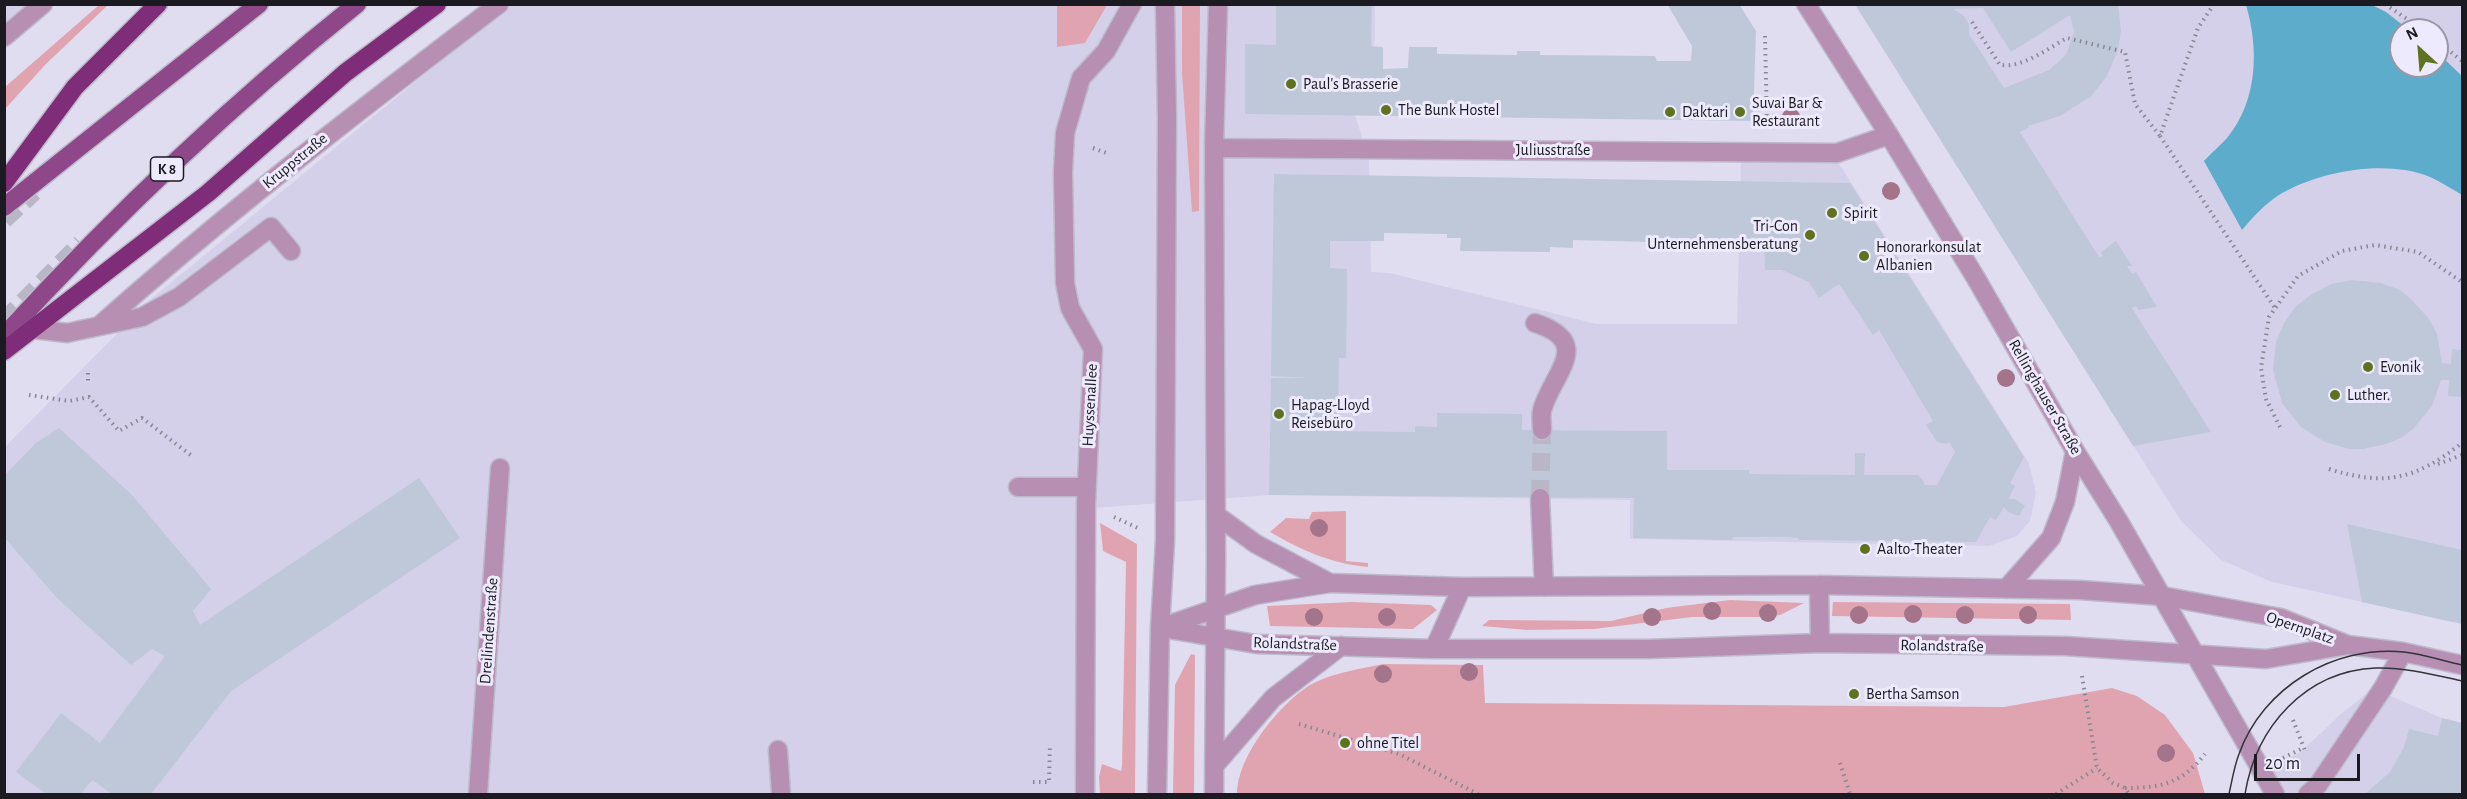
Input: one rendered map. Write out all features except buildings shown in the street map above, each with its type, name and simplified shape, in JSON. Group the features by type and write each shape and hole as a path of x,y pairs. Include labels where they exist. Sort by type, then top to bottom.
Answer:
{"highway":[{"path":"4,183 75,87 159,4"},
{"path":"4,351 208,193 345,73 437,4"}],"main road":[{"path":"4,207 259,4"},
{"name":"K 8","path":"4,336 91,244 197,140 255,87 357,4"}],"street":[{"path":"4,37 43,4"},
{"name":"Kruppstraße","path":"99,326 188,247 322,139 499,4"},
{"name":"Huyssenallee","path":"1085,795 1086,487 1093,349 1070,308 1065,283 1063,172 1065,133 1081,78 1106,51 1132,4"},
{"path":"1157,795 1160,628 1165,542 1167,130 1165,4"},
{"path":"1214,795 1216,514 1214,148 1218,4"},
{"name":"Rellinghauser Straße","path":"1806,4 1977,280 2075,451 2162,596 2275,795"},
{"name":"Juliusstraße","path":"1214,148 1838,153 1889,135"},
{"name":"Kruppstraße","path":"34,329 67,333 142,317 179,297 271,227 291,251"},
{"path":"1535,322 1556,331 1565,342 1566,355 1541,410 1542,430"},
{"path":"1160,628 1256,595 1330,583 1462,587 1819,585 2006,589 2051,538 2065,501 2075,451"},
{"name":"Dreilindenstraße","path":"478,795 500,468"},
{"path":"1018,487 1086,487"},
{"path":"1540,498 1544,587"},
{"path":"1216,514 1256,544 1330,583"},
{"path":"1819,585 1820,643"},
{"path":"1434,649 1462,587"},
{"name":"Opernplatz","path":"2006,589 2079,590 2162,596 2280,618 2348,645"},
{"name":"Rolandstraße","path":"1160,628 1256,644 1434,649 1648,649 1820,643 2065,646"},
{"path":"2348,645 2403,652 2463,665"},
{"name":"Opernplatz","path":"2065,646 2266,659 2348,645"},
{"path":"1215,765 1273,698 1341,646"},
{"path":"2308,795 2318,785 2376,698 2403,652"},
{"path":"778,750 781,795"}],"path":[{"path":"2160,135 2198,28 2214,4"},
{"path":"2385,4 2405,18"},
{"path":"1972,22 2000,65 2007,66 2031,59 2067,38 2125,52 2135,104 2160,135 2275,309"},
{"path":"1765,36 1768,153"},
{"path":"2449,50 2463,61"},
{"path":"1093,148 1107,153"},
{"path":"2280,427 2266,399 2261,368 2270,317 2298,276 2342,251 2375,245 2418,252 2463,282"},
{"path":"88,373 88,381"},
{"path":"29,394 69,401 89,397 119,431 142,418 192,456"},
{"path":"2435,465 2463,443"},
{"path":"2328,469 2349,476 2376,479 2398,477 2463,455"},
{"path":"2082,676 2097,768 2113,783 2125,788 2149,788 2178,780 2192,771 2205,754"},
{"path":"1299,724 1399,754 1478,795"},
{"path":"1033,782 1049,782 1050,744"},
{"path":"2283,758 2304,747"},
{"path":"1840,763 1850,795"},
{"path":"2056,795 2097,768"},
{"path":"2125,788 2129,795"}],"shaded area":[{"path":"5,5 31,5 5,27"},
{"path":"99,5 108,5 46,64 5,109 5,87"},
{"path":"491,5 1375,5 1375,38 1355,115 1369,159 1371,272 1390,273 1597,324 1737,324 1741,158 1838,162 2029,463 2036,493 2030,521 2017,536 1989,546 1630,539 1630,500 1270,495 1080,509 1076,794 5,794 5,447 151,299 437,64"},
{"path":"1107,5 1085,43 1057,47 1057,6"},
{"path":"1182,5 1200,5 1199,211 1192,212 1182,73"},
{"path":"1855,5 2462,5 2462,624 2272,582 2221,560 2181,521"},
{"path":"1346,511 1346,561 1368,563 1368,567 1342,563 1317,555 1270,532 1286,518 1309,519 1312,512"},
{"path":"1100,523 1137,544 1135,794 1100,794 1099,777 1102,764 1121,771 1122,766 1126,562 1103,551"},
{"path":"1730,600 1804,603 1780,615 1765,617 1692,617 1594,629 1527,630 1482,626 1489,620 1611,621 1666,608"},
{"path":"1352,602 1431,605 1437,610 1413,629 1270,626 1267,606"},
{"path":"1833,602 2070,604 2071,620 1832,616"},
{"path":"1191,654 1195,655 1194,794 1173,794 1175,685"},
{"path":"1383,664 1483,665 1485,703 2004,707 2112,688 2137,696 2165,715 2193,753 2205,794 1237,794 1243,765 1251,750 1270,722 1293,698 1322,679"},
{"path":"2370,691 2386,694 2442,718 2462,723 2462,794 2285,794 2272,768 2302,751 2342,713"}],"water":[{"path":"2246,5 2372,5 2394,18 2389,18 2389,78 2449,78 2449,64 2462,76 2462,195 2430,177 2413,172 2373,168 2353,170 2313,180 2279,195 2259,211 2242,230 2204,161 2227,138 2245,107 2253,74 2254,56"}],"tunnel":[{"path":"4,220 34,192"},
{"path":"4,321 81,243"},
{"path":"1540,498 1542,430"}],"tram line":[{"path":"2229,794 2237,759 2250,730 2283,690 2304,675 2352,656 2378,652 2411,653 2462,665"},
{"path":"2245,794 2260,746 2273,725 2288,707 2306,692 2327,680 2350,672 2387,668 2462,681"}],"place":[{"name":"Paul's Brasserie","path":"1291,84"},
{"name":"The Bunk Hostel","path":"1386,110"},
{"name":"Daktari","path":"1670,112"},
{"name":"Suvai Bar & Restaurant","path":"1740,112"},
{"name":"Spirit","path":"1832,213"},
{"name":"Tri-Con Unternehmensberatung","path":"1810,235"},
{"name":"Honorarkonsulat Albanien","path":"1864,256"},
{"name":"Evonik","path":"2368,367"},
{"name":"Luther.","path":"2335,395"},
{"name":"Hapag-Lloyd Reisebüro","path":"1279,414"},
{"name":"Aalto-Theater","path":"1865,549"},
{"name":"Bertha Samson","path":"1854,694"},
{"name":"ohne Titel","path":"1345,743"}]}
